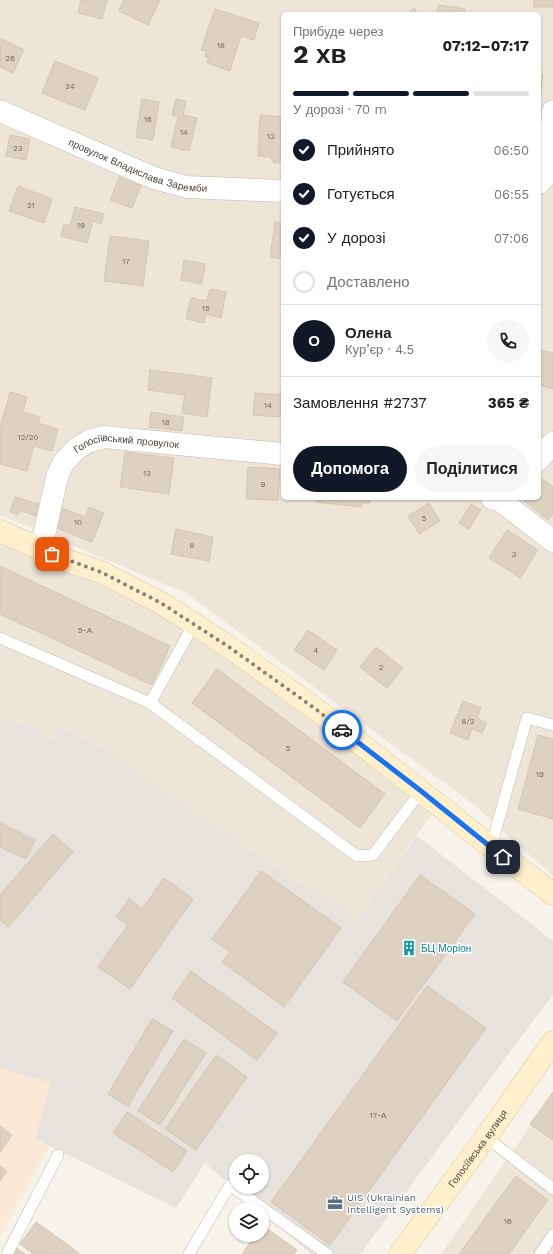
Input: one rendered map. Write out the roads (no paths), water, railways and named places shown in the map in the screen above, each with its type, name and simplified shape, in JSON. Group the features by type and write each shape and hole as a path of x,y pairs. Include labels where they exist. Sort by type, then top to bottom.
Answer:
{"street":[{"name":"провулок Владислава Заремби","path":"0,111 154,178 187,187 281,191"},
{"path":"544,175 553,111"},
{"name":"Голосіївський провулок","path":"41,549 57,477 63,463 76,449 89,442 104,437 281,454"},
{"path":"541,456 553,443"},
{"path":"500,500 553,541"},
{"path":"0,531 41,549 101,572 161,603 194,624 235,651 317,710 553,894"},
{"name":"Голосіївська вулиця","path":"400,1254 486,1137 553,1042"}],"lane":[{"path":"150,703 194,624"},
{"path":"0,638 150,703 357,856 372,855 421,791"},
{"path":"491,847 527,718 553,725"},
{"path":"486,1137 553,1189"},
{"path":"7,1254 58,1155"},
{"path":"189,1254 230,1185 327,1254"},
{"path":"540,1254 553,1235"}],"place":[{"name":"БЦ Моріон","path":"409,948"},
{"name":"UIS (Ukrainian Intelligent Systems)","path":"335,1203"}]}
